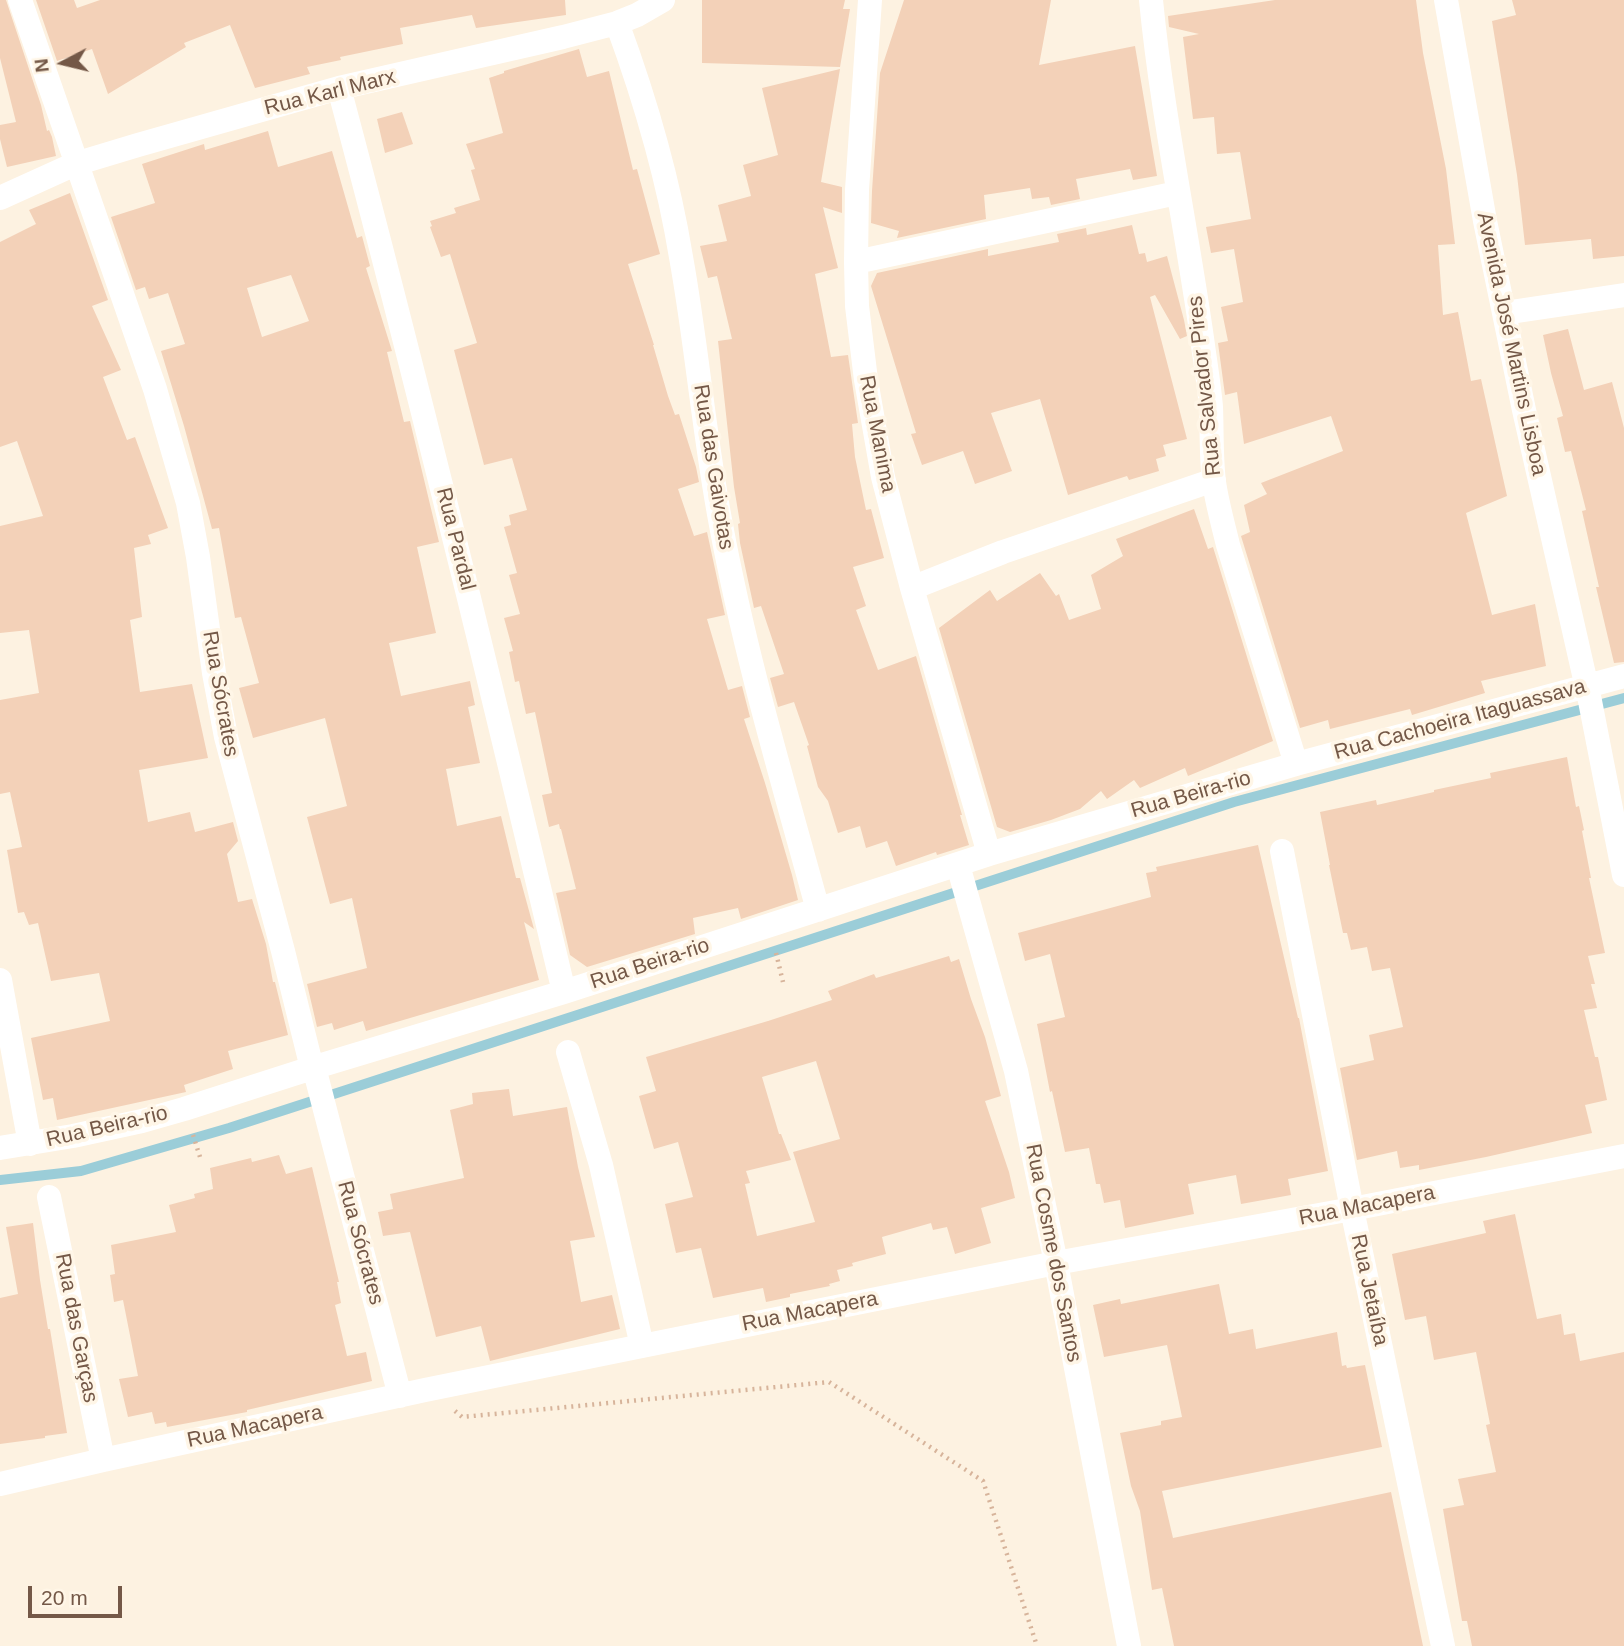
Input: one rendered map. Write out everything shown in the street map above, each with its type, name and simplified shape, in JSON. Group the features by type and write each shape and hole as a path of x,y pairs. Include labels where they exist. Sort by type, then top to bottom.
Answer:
{"street":[{"name":"Rua Sócrates","path":"20,0 155,389 188,503 226,737 400,1396"},
{"name":"Rua Karl Marx","path":"0,198 75,164 339,89 617,23 663,0"},
{"name":"Rua Manima","path":"870,0 858,176 856,262 857,306 868,392 883,477 912,588 989,854"},
{"name":"Rua Salvador Pires","path":"1151,0 1161,90 1194,281 1211,404 1214,480 1228,545 1296,764"},
{"name":"Avenida José Martins Lisboa","path":"1446,0 1485,221 1535,463 1589,694 1624,875"},
{"name":"Rua das Gaivotas","path":"617,23 639,83 662,165 681,254 708,448 735,597 818,910"},
{"name":"Rua Pardal","path":"339,89 389,274 474,612 564,992"},
{"path":"856,262 1177,193"},
{"path":"1504,313 1624,295"},
{"path":"912,588 1016,548 1214,480"},
{"name":"Rua Cachoeira Itaguassava","path":"1296,764 1589,694 1624,676"},
{"name":"Rua Beira-rio","path":"0,1148 142,1121 314,1073 818,910 960,872 989,854 1296,764"},
{"name":"Rua Jetaíba","path":"1282,851 1352,1209 1443,1646"},
{"name":"Rua Cosme dos Santos","path":"960,872 1016,1072 1056,1263 1129,1646"},
{"path":"0,980 30,1144"},
{"path":"568,1052 601,1165 642,1346"},
{"name":"Rua Macapera","path":"0,1484 425,1390 642,1346 1056,1263 1624,1156"},
{"name":"Rua das Garças","path":"50,1197 103,1460"}],"path":[{"path":"779,967 783,982"},
{"path":"425,1390 462,1417 829,1382 983,1481 1037,1646"}],"building":[{"path":"0,0 6,0 56,156 7,167 0,139 0,125 16,122 0,58"},
{"path":"36,0 74,0 77,8 100,0 565,0 566,15 476,28 472,15 400,28 403,44 340,57 341,60 307,67 310,74 255,88 230,25 184,43 186,47 108,94 92,49 57,61"},
{"path":"702,0 845,0 843,9 850,9 840,67 702,63"},
{"path":"904,0 1051,0 1039,65 1135,46 1157,176 1133,180 1130,169 1076,179 1080,199 1051,205 1049,197 1032,199 1030,188 984,195 986,219 897,238 899,231 871,223 880,73"},
{"path":"1275,0 1416,0 1423,53 1446,169 1455,244 1438,245 1443,315 1458,312 1471,381 1481,379 1507,496 1466,513 1492,615 1535,604 1546,666 1481,681 1485,693 1412,715 1410,709 1330,729 1328,720 1300,728 1241,536 1250,532 1244,505 1267,494 1261,483 1343,451 1331,416 1244,444 1237,392 1225,395 1218,343 1228,341 1221,307 1243,302 1234,249 1211,253 1206,227 1251,219 1240,152 1217,154 1214,117 1193,119 1183,37 1199,34 1169,27 1168,16"},
{"path":"1512,0 1624,0 1624,256 1593,259 1591,239 1525,245 1517,175 1492,21 1516,15"},
{"path":"579,49 587,77 609,71 633,170 637,169 660,254 628,264 668,396 675,415 679,414 696,467 699,482 678,489 694,536 707,532 725,615 707,619 728,690 742,686 750,717 744,719 798,900 741,919 738,908 693,918 695,934 587,967 570,955 556,893 576,889 559,824 549,827 542,795 552,793 535,712 526,714 519,681 515,682 509,652 513,651 504,618 520,614 509,575 517,573 504,527 511,525 509,515 527,510 512,458 484,465 454,350 477,343 450,254 441,257 430,227 430,221 456,213 454,208 480,200 471,170 475,169 466,144 503,133 489,78"},
{"path":"840,69 821,182 842,187 842,213 823,207 838,268 815,274 831,357 848,355 858,423 852,424 855,457 866,510 871,509 884,558 853,567 866,606 856,610 878,670 916,656 969,845 937,855 936,852 896,866 887,841 866,848 860,826 838,833 828,801 818,787 807,746 809,745 794,702 778,707 770,678 784,674 761,606 754,608 740,543 740,523 718,341 732,339 717,276 708,278 700,246 727,241 718,205 751,196 743,165 778,155 762,88"},
{"path":"402,112 413,144 385,153 377,119"},
{"path":"268,131 278,167 332,151 357,238 362,236 370,266 366,268 392,351 387,352 404,422 410,421 439,542 417,547 436,633 389,643 401,696 470,681 475,705 468,707 480,763 446,769 457,826 501,816 516,878 520,878 534,929 524,922 539,980 366,1031 363,1021 334,1030 332,1023 317,1027 307,984 367,968 352,898 330,904 307,817 347,806 325,718 253,738 239,688 259,683 241,617 235,618 219,528 212,529 161,351 185,344 168,293 149,299 145,287 136,290 111,217 155,203 142,164 204,144 205,150","holes":["291,275 309,321 262,337 247,288"]},
{"path":"70,193 108,300 92,306 121,370 103,377 127,440 135,437 168,528 148,535 151,544 134,548 142,617 130,620 140,692 192,684 208,758 139,770 148,822 190,812 195,832 233,822 238,841 227,854 238,902 252,899 288,1035 228,1051 233,1069 184,1085 186,1092 57,1120 53,1098 43,1100 31,1038 110,1021 99,973 51,981 38,923 29,925 24,912 18,913 7,850 22,847 10,792 0,794 0,700 39,693 29,630 0,633 0,526 43,516 17,441 0,447 0,242 36,224 29,210"},
{"path":"1132,225 1139,254 1145,253 1147,262 1167,256 1187,336 1180,339 1155,295 1150,297 1187,439 1163,445 1166,456 1156,459 1159,471 1129,480 1127,476 1068,495 1040,399 991,413 1012,471 975,484 963,451 922,465 911,434 916,433 871,286 877,273 988,249 988,256 1059,242 1057,234 1086,228 1087,235"},
{"path":"1568,329 1584,390 1612,382 1624,428 1624,662 1614,663 1582,511 1586,510 1571,451 1565,452 1557,418 1563,416 1543,335"},
{"path":"1194,509 1208,549 1213,547 1273,741 1188,776 1185,768 1140,788 1134,780 1107,799 1101,791 1080,809 1051,820 1010,832 997,827 939,628 990,590 997,601 1040,573 1056,596 1059,594 1069,620 1101,609 1091,575 1123,556 1116,539"},
{"path":"1567,757 1576,807 1579,806 1584,830 1589,878 1605,953 1588,956 1595,984 1591,984 1597,1008 1584,1010 1607,1100 1585,1105 1592,1133 1419,1170 1419,1165 1400,1168 1397,1151 1357,1160 1340,1068 1374,1060 1369,1035 1403,1027 1390,968 1372,971 1367,947 1351,950 1347,933 1343,933 1320,812 1376,800 1377,805 1491,778 1490,773"},
{"path":"1258,845 1299,1018 1328,1171 1288,1179 1291,1195 1241,1204 1236,1175 1188,1184 1194,1214 1125,1228 1120,1200 1104,1203 1100,1184 1096,1184 1089,1148 1065,1152 1037,1024 1065,1017 1050,954 1025,961 1018,933 1151,897 1146,873 1157,871 1156,867"},
{"path":"949,956 951,962 959,959 1001,1096 985,1101 1015,1198 981,1208 991,1243 955,1254 947,1227 933,1230 931,1223 882,1237 886,1254 837,1270 840,1281 829,1284 830,1286 766,1302 763,1288 713,1298 701,1248 676,1253 665,1204 693,1197 678,1142 654,1149 639,1096 656,1091 646,1057 832,1000 828,991 874,974 876,978","holes":["816,1061 840,1139 793,1152 815,1222 757,1236 745,1184 750,1183 746,1171 791,1160 779,1134 762,1077"]},
{"path":"509,1089 513,1116 567,1107 595,1237 570,1241 581,1302 612,1295 620,1329 490,1361 481,1326 436,1337 410,1232 383,1236 378,1212 393,1209 390,1194 464,1178 450,1110 473,1104 472,1093"},
{"path":"279,1155 286,1174 312,1167 339,1282 341,1303 335,1305 347,1356 366,1352 372,1381 247,1412 167,1427 166,1422 155,1424 152,1412 128,1417 119,1379 138,1376 123,1300 114,1302 110,1275 115,1274 111,1245 176,1232 169,1205 195,1198 194,1194 213,1189 210,1168 251,1158 252,1162"},
{"path":"1515,1214 1537,1319 1561,1314 1564,1335 1575,1333 1580,1361 1624,1352 1624,1646 1472,1646 1467,1621 1462,1621 1443,1509 1464,1505 1458,1479 1496,1472 1486,1425 1490,1424 1476,1352 1434,1360 1426,1316 1405,1320 1392,1254 1486,1233 1483,1221"},
{"path":"33,1223 40,1280 67,1433 0,1444 0,1298 18,1294 6,1227"},
{"path":"1219,1284 1229,1334 1253,1329 1256,1349 1337,1332 1342,1366 1346,1365 1347,1368 1365,1365 1382,1447 1162,1491 1173,1538 1391,1492 1423,1646 1174,1646 1162,1588 1152,1590 1140,1511 1131,1486 1120,1433 1161,1425 1161,1421 1182,1417 1167,1345 1104,1357 1093,1305 1120,1299 1121,1304"}],"waterway":[{"path":"0,1180 81,1171 229,1128 1234,802 1624,698"}]}
